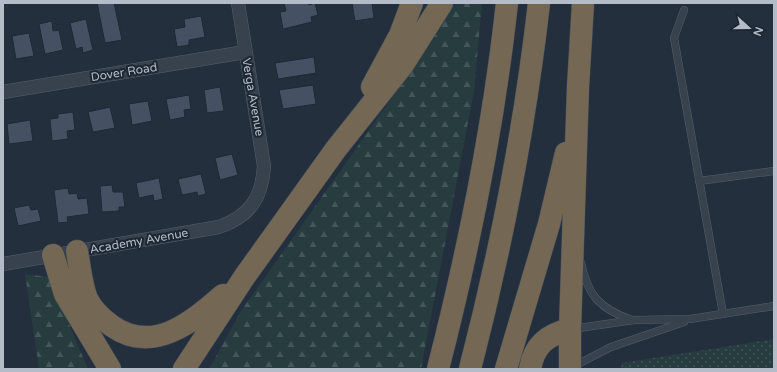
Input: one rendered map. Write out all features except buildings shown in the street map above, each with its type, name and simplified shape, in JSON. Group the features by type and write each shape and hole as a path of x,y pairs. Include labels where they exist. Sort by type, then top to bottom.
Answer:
{"highway":[{"path":"336,149 400,35 412,3"},
{"path":"184,369 245,276 336,149 402,66 442,3"},
{"path":"438,369 466,247 486,145 507,3"},
{"path":"470,369 495,266 512,180 526,97 539,3"},
{"path":"569,369 578,87 583,3"},
{"path":"506,369 557,193 578,87"},
{"path":"77,251 83,286 92,307 103,319 115,328 138,336 162,335 186,325 245,276"},
{"path":"53,256 65,294 110,369"},
{"path":"530,369 535,352 540,342 553,334 570,329"}],"street":[{"name":"Verga Avenue","path":"238,3 264,166 261,191"},
{"name":"Dover Road","path":"3,92 245,52"},
{"name":"Academy Avenue","path":"3,264 219,227 239,218 253,204 261,191"}],"lane":[{"path":"684,10 674,38 723,314"},
{"path":"699,180 774,171"},
{"path":"575,203 584,275 592,295 614,314 634,320"},
{"path":"570,329 634,320 690,319 774,306"},
{"path":"569,369 622,342 690,319"}],"green space":[{"path":"455,3 482,3 474,91 421,369 209,369 241,311 394,95"},
{"path":"25,274 49,277 88,369 39,369"},
{"path":"774,339 774,369 621,369 622,363"}]}
